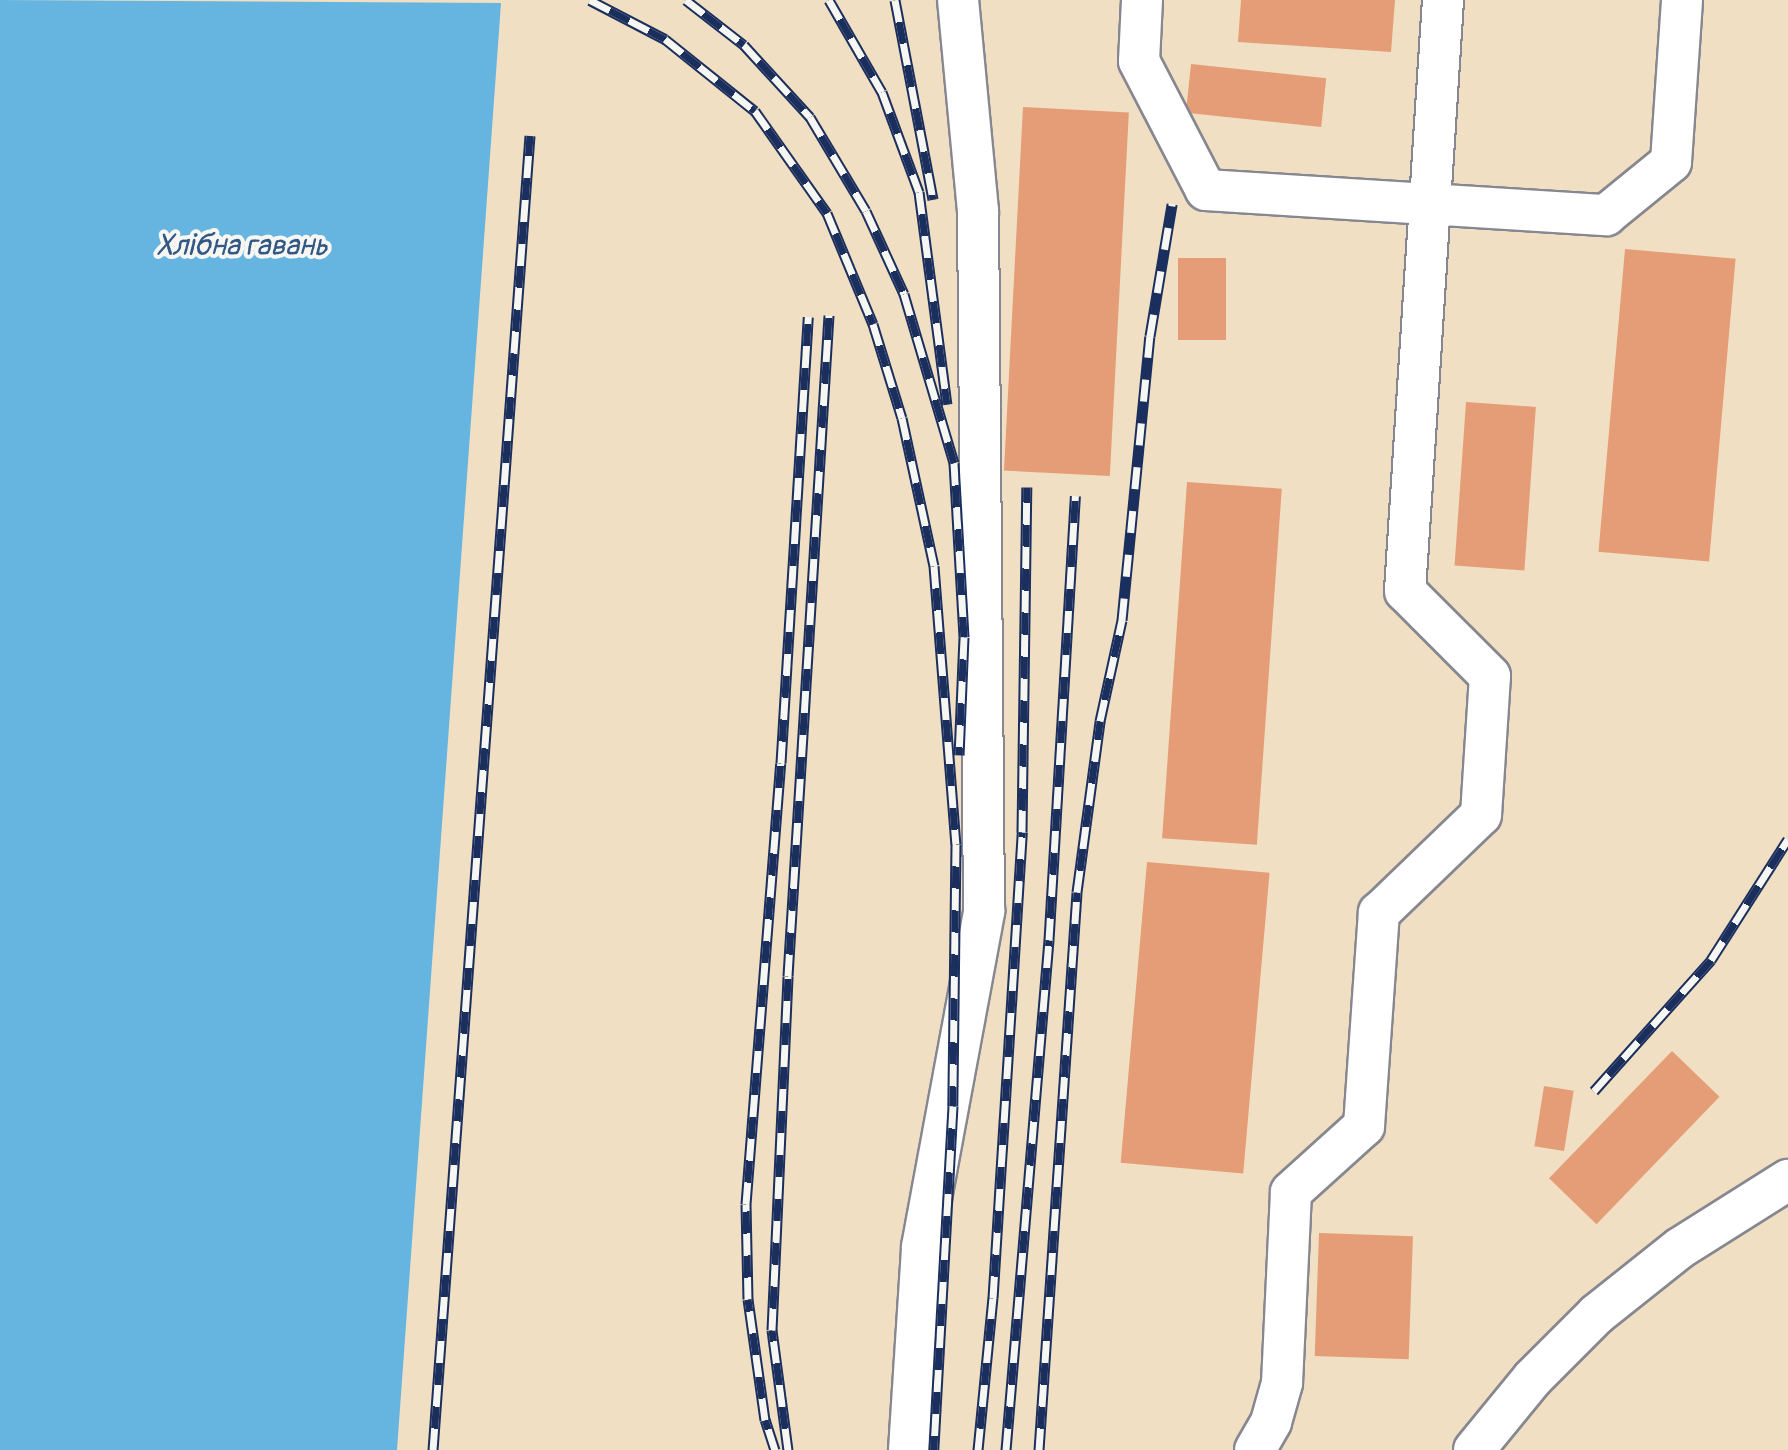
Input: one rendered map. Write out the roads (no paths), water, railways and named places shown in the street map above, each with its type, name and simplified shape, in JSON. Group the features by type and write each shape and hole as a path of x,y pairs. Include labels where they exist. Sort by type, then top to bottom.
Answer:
{"street":[{"path":"910,1450 922,1247 984,910 978,211 958,0"},
{"path":"1142,0 1138,60 1206,190 1606,215 1672,162 1682,0"},
{"path":"1255,1450 1272,1422 1282,1383 1291,1192 1364,1126 1378,914 1481,815 1490,676 1405,591 1444,0"},
{"path":"1474,1450 1533,1378 1598,1314 1680,1248 1788,1180"}],"water":[{"name":"Хлібна гавань","path":"0,0 501,3 397,1450 0,1450"}],"railway":[{"path":"590,0 665,39 755,111 827,213 873,324 902,418 934,566 956,844 953,1106 934,1450"},
{"path":"686,0 744,45 810,117 866,211 904,294 954,463 964,637 959,755"},
{"path":"829,0 882,92 919,192 947,404"},
{"path":"895,0 933,199"},
{"path":"433,1450 530,136"},
{"path":"1039,1450 1077,892 1100,721 1122,620 1150,336 1172,204"},
{"path":"788,1450 772,1330 788,976 829,315"},
{"path":"775,1450 765,1420 748,1299 746,1204 781,763 808,317"},
{"path":"978,1450 993,1298 1022,832 1027,487"},
{"path":"1006,1450 1049,940 1075,496"},
{"path":"1594,1091 1711,960 1788,839"}]}
